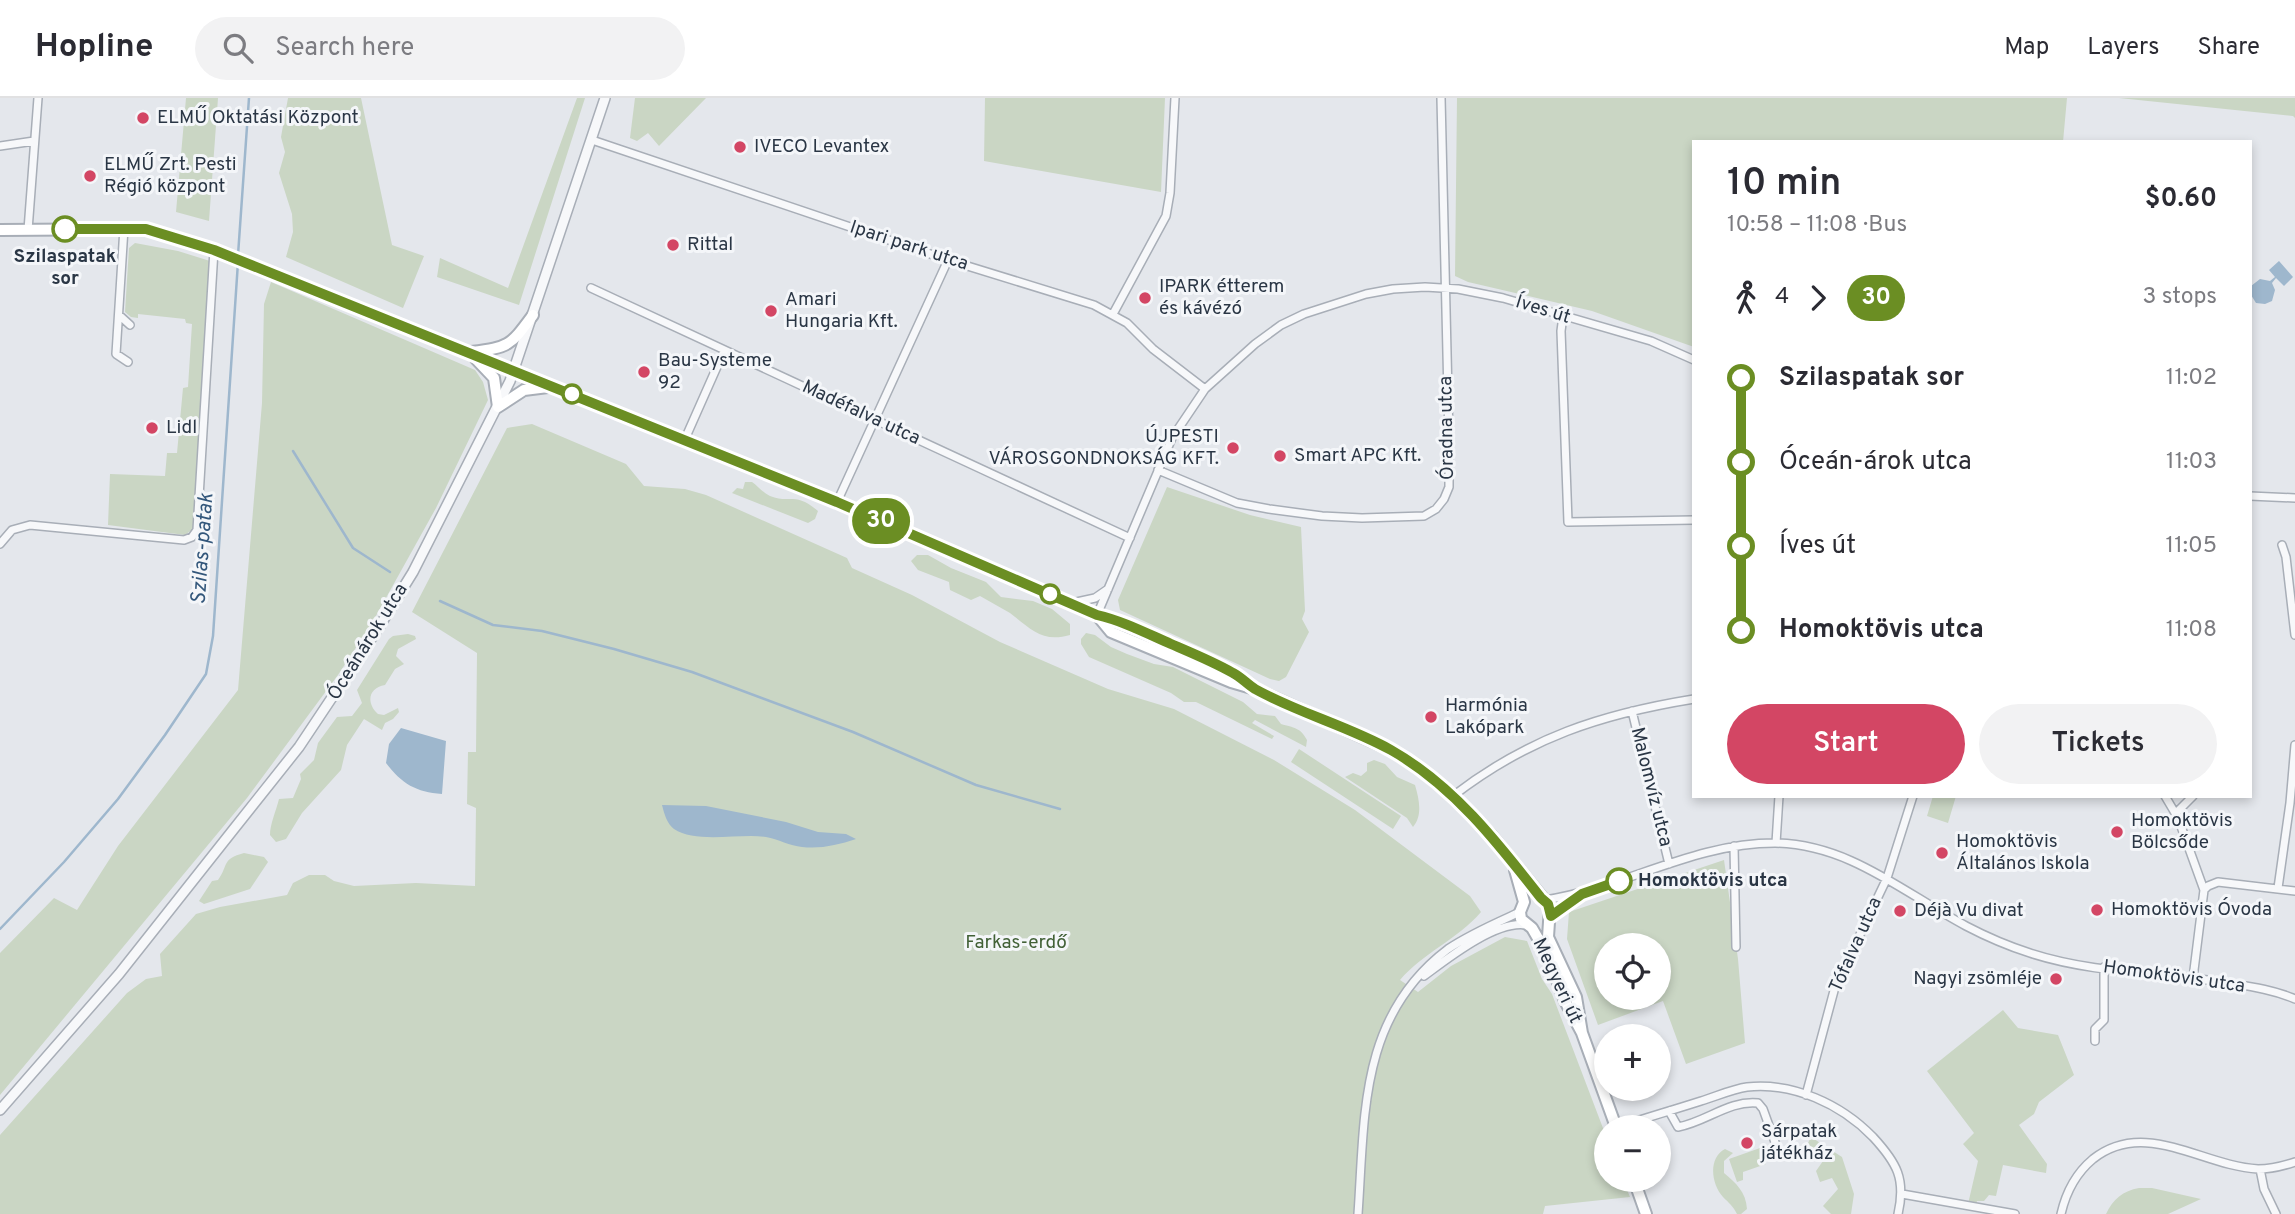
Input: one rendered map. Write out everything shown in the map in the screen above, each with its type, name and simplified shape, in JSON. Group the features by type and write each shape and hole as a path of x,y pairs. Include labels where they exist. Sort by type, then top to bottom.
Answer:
{"main road":[{"name":"Megyeri út","path":"0,230 124,228 155,231 218,252 837,502 1072,603 1097,615 1111,632 1231,682 1255,688 1391,750 1453,796 1492,836 1550,907 1548,937 1576,997 1582,1033"},
{"path":"467,352 506,346 533,315"},
{"path":"467,352 491,373 498,407 527,389 549,387 561,390"},
{"name":"Megyeri út","path":"1509,858 1521,887 1522,907 1529,927 1547,954 1565,1001 1582,1033 1613,1115"},
{"path":"1522,907 1532,898 1543,899"},
{"name":"Megyeri út","path":"1529,927 1541,928 1550,919"},
{"path":"1638,1192 1645,1214"}],"street":[{"path":"28,230 38,98"},
{"name":"Óceánárok utca","path":"0,1110 147,939 299,747 330,703 412,572 514,371 605,98"},
{"path":"1113,314 1166,216 1170,193 1175,98"},
{"name":"Óradna utca","path":"1158,470 1237,503 1287,512 1363,518 1424,516 1436,509 1444,499 1449,487 1441,98"},
{"name":"Ipari park utca","path":"592,140 948,260 1094,305 1113,314 1205,389"},
{"path":"0,146 34,141"},
{"path":"124,228 116,354 128,362"},
{"path":"0,544 12,530 30,525 184,540 195,535 218,252"},
{"path":"837,502 948,260"},
{"name":"Íves út","path":"1097,615 1172,438 1205,389 1255,344 1281,325 1304,314 1366,294 1425,287 1445,288 1503,298 1651,341 1692,359"},
{"name":"Madéfalva utca","path":"591,288 1130,538"},
{"path":"119,315 130,325"},
{"path":"1563,316 1561,331 1568,522 1692,520"},
{"path":"685,439 724,351"},
{"path":"2252,496 2295,498"},
{"path":"2282,545 2286,558 2295,635"},
{"path":"2286,558 2295,556"},
{"path":"1072,603 1095,598 1109,589"},
{"path":"1453,796 1492,768 1539,742 1577,727 1632,711 1692,699"},
{"name":"Malomvíz utca","path":"1632,711 1669,864"},
{"path":"2278,888 2292,803 2295,746"},
{"path":"1776,843 1779,798"},
{"name":"Tófalva utca","path":"1806,1095 1835,987 1887,878 1912,798"},
{"path":"2166,798 2176,813 2204,890 2193,978"},
{"path":"2176,813 2191,798"},
{"name":"Homoktövis utca","path":"1543,899 1582,894 1669,864 1734,846 1776,843 1807,847 1837,855 1887,878 1966,926 1995,940 2042,956 2259,988 2295,999"},
{"path":"1734,846 1736,947"},
{"path":"2204,890 2218,882 2295,891"},
{"name":"Homoktövis utca","path":"1550,919 1582,894"},
{"path":"1358,1214 1366,1100 1370,1073 1382,1037 1412,984 1423,971 1451,948 1522,907"},
{"path":"1412,984 1478,940 1511,926 1529,927"},
{"path":"2095,1041 2095,1029 2104,1020 2104,967"},
{"path":"1656,1115 1745,1087 1774,1086 1806,1095 1840,1109 1889,1156 1898,1170 1902,1194 1898,1214"},
{"path":"1754,1103 1758,1087"},
{"path":"1669,1111 1678,1127 1734,1105 1758,1103 1763,1109 1780,1156"},
{"path":"2061,1214 2066,1195 2078,1174 2096,1157 2127,1143 2156,1143 2260,1169 2295,1162"},
{"path":"2260,1169 2264,1189 2276,1214"},
{"path":"1902,1194 2015,1214"}],"green space":[{"path":"186,98 218,98 209,221 176,212"},
{"path":"288,98 361,98 392,245 424,256 403,308 286,257 293,232 292,214 279,173 285,152 281,137"},
{"path":"577,98 585,98 519,305 437,277 440,258 508,288"},
{"path":"635,98 706,98 659,146 648,133 637,141 630,138"},
{"path":"985,98 1165,98 1161,192 984,161"},
{"path":"1457,98 2067,98 2063,140 1692,140 1692,346 1592,311 1468,282 1455,276"},
{"path":"2119,98 2295,98 2295,118 2293,116"},
{"path":"135,243 178,251 210,261 193,529 185,535 108,525 110,474 165,476 167,453 177,453 183,388 188,387 192,324 186,323 185,319 138,314 138,318 131,317 125,312 129,248"},
{"path":"271,282 475,370 483,382 488,400 436,508 372,623 338,675 247,798 0,1095 0,953 54,898 77,910 118,846 238,690 262,403 264,304"},
{"name":"Farkas-erdő","path":"532,424 626,464 644,486 685,489 706,495 847,558 852,568 912,595 1000,642 1108,689 1174,709 1274,760 1355,810 1470,896 1481,912 1400,980 1418,992 1451,966 1505,937 1527,941 1542,979 1552,994 1598,1115 1594,1115 1594,1192 1628,1192 1630,1197 1545,1206 1543,1214 0,1214 0,1135 127,993 146,979 162,976 160,954 196,914 287,895 293,883 309,875 325,875 334,881 354,886 416,883 475,886 476,808 467,804 468,752 476,752 477,653 412,612 507,428"},
{"path":"745,482 752,482 770,496 803,501 818,511 815,519 808,523 732,493 737,488 743,489"},
{"path":"1167,487 1250,515 1301,527 1305,611 1302,619 1309,632 1286,677 1279,681 1270,679 1120,610 1118,600"},
{"path":"917,555 928,555 986,582 1001,597 1033,601 1052,609 1070,624 1070,635 1044,636 980,596 971,600 950,590 949,582 918,570 911,561"},
{"path":"1086,633 1095,635 1111,647 1127,654 1154,664 1173,667 1243,702 1257,714 1275,716 1281,724 1302,733 1307,740 1306,747 1255,720 1252,723 1274,736 1272,739 1196,702 1184,702 1171,693 1089,657 1081,644"},
{"path":"408,634 416,639 398,649 396,656 404,664 395,669 385,685 375,689 370,701 378,714 384,715 398,708 399,712 385,723 382,730 364,719 347,745 341,770 302,813 286,839 276,842 270,831 279,799 293,798 301,779 300,774 314,760 318,743 337,717 352,716 362,703 357,690 389,639"},
{"path":"1299,749 1401,816 1393,829 1291,762"},
{"path":"1374,760 1385,764 1397,777 1415,785 1419,812 1413,827 1407,818 1345,777 1353,773 1361,776 1367,771 1367,763"},
{"path":"1932,798 1955,798 1948,823 1927,816"},
{"path":"244,853 264,857 268,862 250,889 204,904 199,901 212,881 218,880 229,860"},
{"path":"1724,860 1738,959 1745,1043 1686,1064 1666,1010 1671,1010 1671,933 1594,933 1594,1010 1639,1010 1598,1024 1567,939 1569,912"},
{"path":"2003,1010 2018,1028 2058,1035 2074,1075 2039,1102 2034,1114 2019,1125 2047,1164 2046,1173 2003,1165 1996,1196 1989,1195 1984,1201 1977,1201 1976,1206 1968,1204 1978,1161 1963,1144 1974,1133 1927,1071"},
{"path":"1811,1137 1842,1157 1854,1194 1851,1214 1831,1214 1823,1206 1838,1189 1832,1178 1820,1182 1816,1171 1823,1161 1808,1143"},
{"path":"1760,1148 1766,1164 1743,1172 1743,1180 1737,1182 1729,1159"},
{"path":"1725,1149 1733,1153 1724,1161 1724,1173 1740,1188 1745,1198 1747,1209 1741,1214 1737,1214 1719,1192 1714,1178 1716,1158"},
{"path":"2139,1188 2152,1188 2201,1199 2168,1214 2106,1214 2119,1196"}],"water":[{"path":"2279,261 2293,277 2284,286 2276,278 2272,283 2275,290 2272,301 2265,304 2256,303 2252,297 2252,285 2260,279 2270,281 2275,277 2269,270"},
{"path":"401,728 446,741 442,794 410,786 386,763 389,744"},
{"path":"662,805 706,806 786,822 818,832 846,834 856,839 829,846 809,847 766,837 694,836 674,829 666,818"}],"waterway":[{"name":"Szilas-patak","path":"238,255 249,98"},
{"name":"Szilas-patak","path":"0,929 64,862 118,799 206,674 213,636 238,262"},
{"path":"293,451 353,548 390,572"},
{"path":"440,601 493,625 542,631 692,672 853,732 976,785 1060,809"}],"bus line":[{"name":"30","path":"65,229 146,229 214,250 644,422 1195,655 1235,674 1255,688 1391,750 1416,766 1453,796 1492,836 1548,904 1551,916 1582,894 1619,881"}],"place":[{"name":"ELMŰ Oktatási Központ","path":"143,118"},
{"name":"IVECO Levantex","path":"740,147"},
{"name":"ELMŰ Zrt. Pesti Régió központ","path":"90,176"},
{"name":"Szilaspatak sor","path":"65,229"},
{"name":"Rittal","path":"673,245"},
{"name":"IPARK étterem és kávézó","path":"1145,298"},
{"name":"Amari Hungaria Kft.","path":"771,311"},
{"name":"Bau-Systeme 92","path":"644,372"},
{"name":"Lidl","path":"152,428"},
{"name":"ÚJPESTI VÁROSGONDNOKSÁG KFT.","path":"1233,448"},
{"name":"Smart APC Kft.","path":"1280,456"},
{"name":"Harmónia Lakópark","path":"1431,717"},
{"name":"Homoktövis Bölcsőde","path":"2117,832"},
{"name":"Homoktövis Általános Iskola","path":"1942,853"},
{"name":"Homoktövis utca","path":"1619,881"},
{"name":"Homoktövis Óvoda","path":"2097,910"},
{"name":"Déjà Vu divat","path":"1900,911"},
{"name":"Nagyi zsömléje","path":"2056,979"},
{"name":"Sárpatak játékház","path":"1747,1143"}]}
